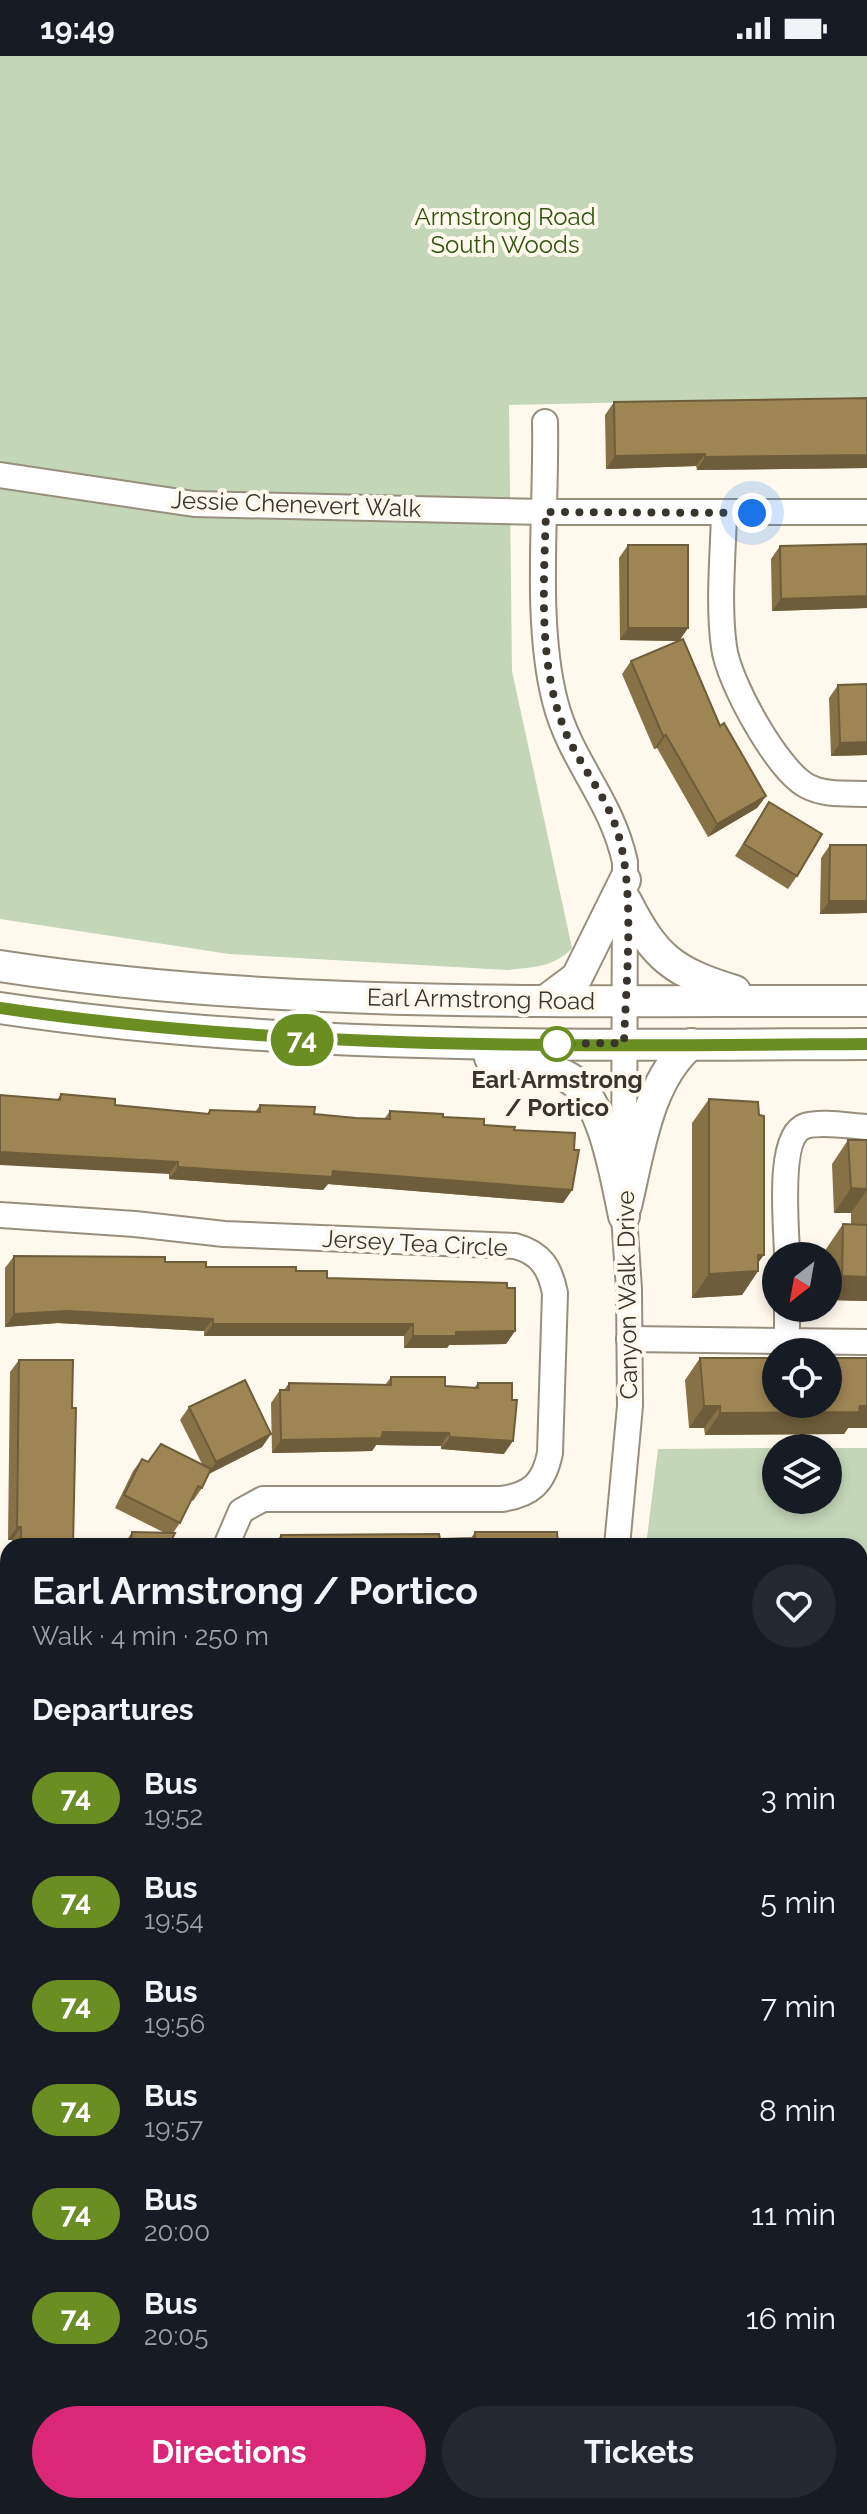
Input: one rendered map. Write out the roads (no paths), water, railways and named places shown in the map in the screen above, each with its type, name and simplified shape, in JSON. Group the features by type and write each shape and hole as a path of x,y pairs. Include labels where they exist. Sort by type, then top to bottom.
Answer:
{"main road":[{"path":"626,891 649,944 674,967 696,979 767,1000"},
{"path":"545,1001 570,984 583,967 626,891"},
{"name":"Earl Armstrong Road","path":"0,966 151,986 245,993 545,1001 867,1001"},
{"name":"Earl Armstrong Road","path":"0,1008 176,1031 491,1046 867,1044"},
{"path":"405,1042 544,1068 576,1083 590,1100 613,1162 624,1216"},
{"path":"624,1216 657,1094 668,1071 691,1044"}],"street":[{"name":"Canyon Walk Drive","path":"545,422 547,643 554,699 573,749 614,820 625,862 624,1216 629,1441 618,1538"},
{"name":"Jessie Chenevert Walk","path":"0,475 194,504 546,512 867,512"},
{"path":"724,513 724,649 733,682 788,771 807,786 827,793 867,794"},
{"path":"787,1242 786,1168 793,1137 807,1126 867,1127"},
{"name":"Jersey Tea Circle","path":"0,1215 224,1234 515,1246 538,1255 551,1272 555,1293 550,1453 546,1473 534,1489 521,1496 501,1499 263,1499 241,1511 229,1538"},
{"path":"629,1339 762,1341"},
{"path":"842,1342 867,1342"}],"place":[{"name":"Earl Armstrong / Portico","path":"557,1044"}],"park label":[{"name":"Armstrong Road South Woods","path":"505,230"}]}
